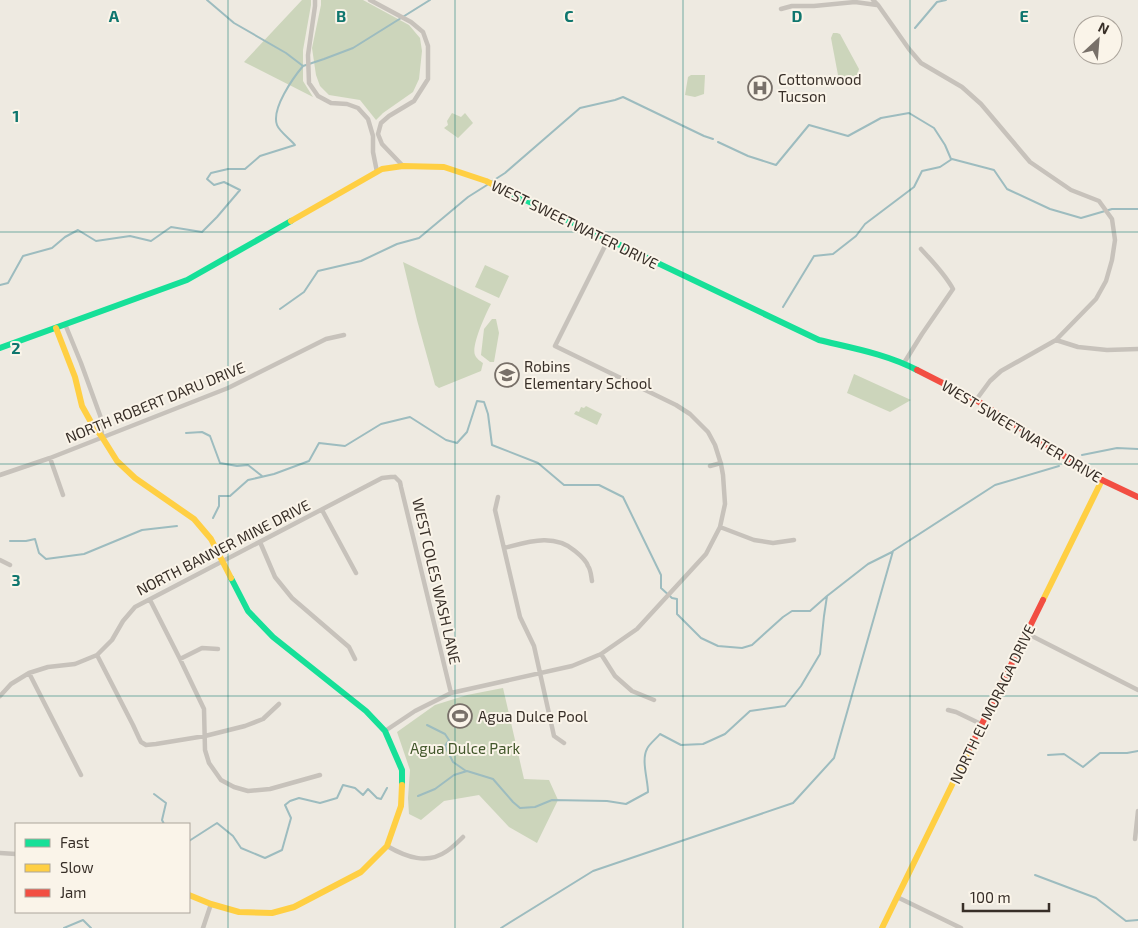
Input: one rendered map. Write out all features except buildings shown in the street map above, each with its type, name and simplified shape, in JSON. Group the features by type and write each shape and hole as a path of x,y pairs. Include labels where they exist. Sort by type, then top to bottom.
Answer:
{"street":[{"path":"315,0 308,56 309,83 318,96 331,103 347,104 358,108 368,119 373,136 373,152 377,172"},
{"path":"370,0 411,22 423,32 428,46 428,79 414,101 381,123 378,134 382,144 403,166"},
{"path":"872,0 878,5 921,63 962,87 981,104 1030,162 1071,190 1099,201 1112,219 1115,240 1112,260 1106,281 1096,299 1056,340 1002,372 990,381 976,400"},
{"path":"781,9 792,6 855,2 878,5"},
{"name":"WEST SWEETWATER DRIVE","path":"0,348 187,280 382,169 403,166 444,167 486,181 819,340 904,363 976,400 1102,480 1138,497"},
{"path":"385,731 415,711 451,693 572,666 601,654 637,629 706,554 720,527 725,504 724,475 715,445 708,432 690,414 676,405 555,346 608,240"},
{"path":"904,363 954,289 938,266 920,249"},
{"path":"65,324 101,418 102,437"},
{"path":"56,328 76,377 82,406 117,461 135,478 194,519 211,539 248,611 273,637 366,712 385,731 402,770 401,806 387,846 361,872 294,907 272,913 239,912 210,904 190,895"},
{"name":"NORTH ROBERT DARU DRIVE","path":"0,476 228,388 326,339 344,335"},
{"path":"1056,340 1078,347 1107,350 1138,349"},
{"path":"50,458 63,495"},
{"path":"710,466 721,463"},
{"name":"NORTH BANNER MINE DRIVE","path":"0,696 11,684 29,673 48,667 75,664 97,655 112,640 135,607 382,478 395,475"},
{"name":"WEST COLES WASH LANE","path":"395,475 400,482 451,693"},
{"name":"NORTH EL MORAGA DRIVE","path":"882,928 1102,480"},
{"path":"498,497 495,510 520,617 534,646 554,736 564,743"},
{"path":"322,510 356,573"},
{"path":"720,527 754,540 773,543 794,540"},
{"path":"504,548 531,541 546,540 560,542 571,547 589,566 592,581"},
{"path":"260,542 275,577 292,598 349,648 355,659"},
{"path":"0,560 10,565"},
{"path":"150,600 204,709 205,750 209,763 221,780 234,787 248,791 270,789 320,775"},
{"name":"NORTH EL MORAGA DRIVE","path":"1026,633 1138,690"},
{"path":"180,659 202,648 218,649"},
{"path":"601,654 615,676 632,690 654,700"},
{"path":"97,655 134,724 141,742 146,745 205,736 245,726 263,719 278,704"},
{"path":"29,673 81,774"},
{"path":"948,710 981,724"},
{"path":"1134,839 1138,810"},
{"path":"387,846 403,855 420,859 436,857 447,851 462,837"},
{"path":"0,853 15,854"},
{"path":"898,897 961,928"},
{"path":"203,928 210,904"}],"green space":[{"path":"302,0 311,0 303,50 303,81 313,97 244,62"},
{"path":"321,0 363,0 409,25 420,38 422,51 419,79 413,92 376,120 360,100 329,95 320,86 316,75 312,48"},
{"path":"833,33 840,34 859,69 857,76 841,78 838,75 831,38"},
{"path":"691,75 705,75 704,94 695,97 685,95 688,77"},
{"path":"452,113 461,117 465,113 473,123 458,138 444,128 448,125 447,121"},
{"path":"403,262 491,304 475,344 475,355 483,363 481,371 439,388 435,385"},
{"path":"485,265 509,276 499,298 475,287"},
{"path":"492,319 496,319 499,333 494,362 490,362 481,355 484,329"},
{"path":"854,374 911,400 890,412 847,393"},
{"path":"586,406 602,414 597,425 574,414 576,411 579,412 581,407 584,408"},
{"name":"Agua Dulce Park","path":"503,688 524,779 549,780 558,800 537,843 509,827 479,795 444,801 421,820 409,814 410,770 397,732 435,705 467,695"}],"waterway":[{"path":"207,0 234,23 286,53 303,66 353,48 430,0"},
{"path":"915,28 937,2 946,0"},
{"path":"0,285 8,283 23,256 52,248 65,237 78,230 96,241 130,236 151,241 171,227 202,232 240,190 224,182 214,185 207,179 211,173 228,169 245,169 260,156 295,145 278,127 276,118 284,94 303,66"},
{"path":"491,182 505,173 580,108 623,97 713,139"},
{"path":"718,142 748,156 776,165 809,125 848,136 881,118 909,113 934,128 951,159"},
{"path":"783,307 814,256 833,254 856,236 865,224 914,187 922,171 940,167 952,159 994,170 1007,189 1050,209 1081,218 1112,209 1138,209"},
{"path":"280,309 304,292 318,271 361,261 397,244 419,238 468,197 487,185"},
{"path":"213,518 219,506 219,496 230,496 248,480 274,474 309,461 319,443 345,446 381,424 410,417 446,440 457,443 467,432 477,401 484,402 488,414 492,445 538,463 564,485 599,485 623,497 661,575 661,588 672,598 677,599 677,614 701,638 718,646 742,648 752,645 792,611 810,611 827,596"},
{"path":"186,433 202,432 210,436 220,463 237,466 248,465 262,476"},
{"path":"1082,455 1117,448 1138,449"},
{"path":"501,928 593,871 793,803 834,758 893,551 995,485 1059,466"},
{"path":"10,541 35,539 39,553 46,559 84,554 142,530 177,526"},
{"path":"418,796 435,789 454,775 467,771 493,779 520,808 535,807 552,800 607,801 626,804 648,792 645,754 649,745 660,734 681,745 703,744 725,734 750,711 785,706 801,686 820,654 827,596 868,564 892,552"},
{"path":"427,725 445,734 449,740 445,746 453,762 466,771"},
{"path":"1048,755 1064,754 1083,767 1100,753 1138,751"},
{"path":"190,840 217,823 233,836 241,848 265,858 282,850 291,818 285,805 290,801 299,798 320,803 337,798 343,785 355,788 363,795 368,789 377,798 381,799 387,788"},
{"path":"154,794 166,803 162,820 164,823"},
{"path":"1035,875 1096,898 1126,921 1138,920"},
{"path":"64,928 83,920 91,928"}],"traffic: fast":[{"path":"494,185 819,340 882,356 917,370"},
{"path":"0,348 187,280 291,221"},
{"path":"231,578 248,611 273,637 366,711 385,731 402,770 402,785"}],"traffic: slow":[{"path":"291,221 382,169 403,166 444,167 494,185"},
{"path":"56,328 75,377 82,406 117,461 135,478 194,519 211,539 231,578"},
{"path":"1043,600 1102,480"},
{"path":"882,928 970,748"},
{"path":"190,895 239,912 272,913 294,907 361,872 387,846 401,806 402,785"}],"traffic: jam":[{"path":"917,370 976,400 1102,480 1138,497"},
{"path":"970,748 1043,600"}],"place":[{"name":"Cottonwood Tucson","path":"760,88"},
{"name":"Robins Elementary School","path":"507,375"},
{"name":"Agua Dulce Pool","path":"460,716"}]}
